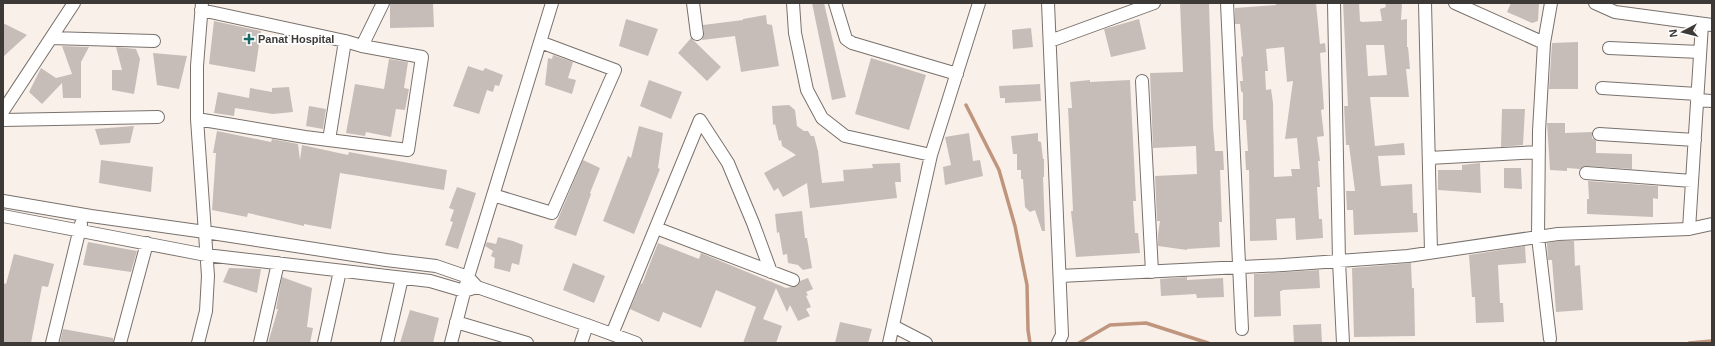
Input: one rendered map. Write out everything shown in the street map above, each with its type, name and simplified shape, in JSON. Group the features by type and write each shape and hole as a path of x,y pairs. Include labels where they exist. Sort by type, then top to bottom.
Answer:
{"street":[{"path":"3,111 74,3"},
{"path":"362,46 383,3"},
{"path":"451,343 468,277 552,3"},
{"path":"693,3 697,34"},
{"path":"793,3 795,33 807,90 822,118 845,136 931,155"},
{"path":"836,3 846,39 852,43 957,74"},
{"path":"889,343 931,155 978,3"},
{"path":"1048,3 1060,276 1060,339"},
{"path":"1050,41 1154,3"},
{"path":"1226,3 1242,329"},
{"path":"1334,3 1339,261 1343,343"},
{"path":"1425,3 1431,252"},
{"path":"1455,3 1544,43"},
{"path":"1550,3 1544,43 1539,152 1538,237 1550,339"},
{"path":"1595,3 1615,12 1625,8 1707,25 1700,52 1689,229"},
{"path":"197,119 328,140 408,150 422,57 362,46 202,7 197,66 197,119 208,276 206,311 198,343"},
{"path":"51,38 154,42"},
{"path":"328,140 345,41"},
{"path":"493,195 552,213 615,70 540,42"},
{"path":"1609,48 1700,52"},
{"path":"1142,82 1152,272"},
{"path":"1602,88 1697,97 1712,101"},
{"path":"3,120 158,117"},
{"path":"612,334 700,120 728,163 753,223 771,272"},
{"path":"1599,134 1695,140"},
{"path":"1429,158 1539,152"},
{"path":"1586,173 1692,181"},
{"path":"3,201 84,215 386,260 436,266 468,277 477,287 636,343"},
{"path":"52,343 79,230 84,215"},
{"path":"3,216 206,255 430,281 464,291 477,287"},
{"path":"1060,276 1240,267 1408,256 1558,234 1689,229 1712,224"},
{"path":"656,228 793,280"},
{"path":"120,343 147,243"},
{"path":"260,343 278,263"},
{"path":"324,343 340,271"},
{"path":"387,343 402,278"},
{"path":"456,322 493,338 527,343"},
{"path":"581,343 587,325"},
{"path":"893,326 926,343"}],"building":[{"path":"390,3 433,3 434,27 390,28"},
{"path":"812,3 824,3 846,97 832,100"},
{"path":"1180,3 1209,3 1215,151 1223,151 1224,170 1220,170 1222,222 1219,222 1220,247 1187,250 1158,246 1160,221 1157,221 1155,176 1197,174 1196,146 1153,148 1150,73 1183,72"},
{"path":"1276,3 1316,3 1320,44 1325,43 1326,52 1320,53 1324,109 1321,110 1324,136 1317,137 1320,161 1318,161 1320,187 1317,187 1319,219 1322,219 1323,238 1296,240 1295,218 1276,219 1277,240 1250,241 1249,170 1246,170 1245,151 1248,151 1246,120 1243,120 1243,93 1241,91 1240,81 1243,81 1241,57 1243,56 1240,24 1235,24 1235,8 1276,5","holes":["1284,47 1287,82 1293,81 1285,139 1297,138 1300,169 1291,169 1292,176 1274,177 1273,103 1271,89 1266,90 1265,71 1268,71 1266,49"]},
{"path":"1343,3 1359,3 1360,21 1362,22 1382,21 1380,9 1386,7 1385,3 1402,3 1401,20 1407,19 1407,47 1410,69 1406,69 1409,97 1370,97 1375,146 1404,143 1405,155 1378,156 1381,186 1412,184 1413,213 1417,213 1418,232 1354,235 1353,210 1347,210 1346,191 1355,191 1349,145 1346,145 1344,106 1348,106","holes":["1366,45 1384,45 1387,75 1368,76"]},
{"path":"1511,3 1539,3 1538,21 1532,23 1507,12"},
{"path":"766,15 767,24 772,25 779,66 741,72 735,36 702,40 704,33 703,25 743,20"},
{"path":"626,19 658,29 648,56 619,46"},
{"path":"1139,19 1146,49 1111,57 1104,29"},
{"path":"214,21 261,31 255,72 209,64"},
{"path":"3,23 27,35 3,57"},
{"path":"1031,28 1033,47 1013,49 1012,30"},
{"path":"691,38 721,67 707,81 678,53"},
{"path":"1578,42 1578,89 1549,89 1552,43"},
{"path":"62,46 89,47 81,62 81,98 63,98 62,83 42,104 29,92 41,68 56,78 72,74"},
{"path":"116,47 136,49 140,59 134,94 112,90 112,70 122,70"},
{"path":"153,53 187,56 179,89 157,85"},
{"path":"553,55 573,62 568,78 576,80 572,94 545,85 548,58 552,59"},
{"path":"871,58 926,75 909,130 855,114"},
{"path":"389,59 408,62 404,88 409,89 405,110 396,109 391,137 366,132 365,136 346,133 355,84 384,89"},
{"path":"468,66 483,71 485,68 503,75 499,86 495,85 493,92 487,90 479,114 453,106"},
{"path":"649,80 682,92 671,119 640,106"},
{"path":"1090,80 1090,82 1130,80 1136,201 1133,201 1135,233 1138,233 1140,253 1076,257 1071,211 1073,211 1068,108 1072,108 1070,82"},
{"path":"1040,84 1041,101 1005,103 1005,98 1000,98 999,86"},
{"path":"289,87 293,112 273,114 235,108 234,116 214,113 218,92 249,98 250,88 272,92 272,88"},
{"path":"789,105 795,110 797,126 804,131 808,131 811,136 814,136 818,151 822,183 844,181 843,170 873,168 872,164 900,163 901,182 895,182 897,198 810,208 807,183 783,197 778,188 774,191 764,173 796,155 782,146 781,140 779,141 775,124 773,125 772,106"},
{"path":"309,106 326,109 323,129 306,126"},
{"path":"1502,109 1525,109 1523,145 1501,147"},
{"path":"1547,123 1565,123 1565,133 1592,132 1592,138 1596,141 1596,153 1632,154 1632,169 1587,166 1580,169 1567,168 1567,171 1550,170"},
{"path":"134,126 130,143 100,145 95,129"},
{"path":"639,126 663,133 658,168 660,169 634,234 603,221 628,156 631,158"},
{"path":"217,131 271,142 272,139 298,144 300,160 302,145 348,155 349,152 447,170 444,190 340,173 331,229 304,224 304,226 248,213 247,217 212,210 216,153 213,153"},
{"path":"969,133 973,161 980,160 983,176 945,185 943,167 951,165 945,137"},
{"path":"1038,133 1038,141 1041,142 1044,159 1043,177 1045,231 1042,231 1035,210 1030,212 1025,207 1023,179 1021,179 1021,170 1017,170 1017,154 1013,154 1011,136"},
{"path":"101,160 153,167 151,192 99,183"},
{"path":"583,160 600,168 576,236 554,228"},
{"path":"1480,163 1481,193 1438,190 1438,170 1462,170 1462,165"},
{"path":"1504,168 1521,168 1522,189 1504,188"},
{"path":"1588,181 1658,186 1658,199 1653,198 1653,217 1587,214 1587,199 1589,199"},
{"path":"457,187 476,193 458,249 445,245 453,222 450,221 454,210 449,208"},
{"path":"802,211 805,238 807,238 812,268 803,270 798,265 788,263 787,254 783,255 779,232 777,233 775,214"},
{"path":"498,237 523,245 519,265 512,263 510,272 494,268 495,258 491,256 493,251 485,246 487,242 496,244"},
{"path":"1574,241 1575,266 1580,265 1583,310 1556,312 1552,260 1548,260 1547,243"},
{"path":"88,242 137,251 131,272 83,265"},
{"path":"658,243 699,259 701,253 786,288 797,286 800,281 808,278 813,289 806,292 808,295 806,296 811,307 806,309 810,316 798,321 790,305 787,312 776,288 763,319 782,326 776,343 743,343 756,307 716,290 701,328 663,312 659,322 630,309 641,283 642,284"},
{"path":"1525,246 1526,263 1498,265 1500,303 1503,303 1504,322 1476,323 1475,297 1472,297 1469,255"},
{"path":"14,254 54,264 48,287 42,286 31,343 3,342 3,283 6,284"},
{"path":"573,263 605,276 594,303 563,290"},
{"path":"1411,263 1412,288 1414,288 1415,336 1354,337 1352,268"},
{"path":"229,268 261,269 257,293 223,282"},
{"path":"1319,270 1320,288 1282,290 1280,291 1281,316 1254,317 1254,274"},
{"path":"282,277 312,288 307,327 313,328 310,343 268,343 278,309 276,309"},
{"path":"1187,277 1187,280 1223,278 1224,297 1197,298 1196,294 1161,296 1160,279"},
{"path":"410,310 439,318 433,343 400,343"},
{"path":"840,322 872,329 868,343 835,343"},
{"path":"1321,324 1322,343 1294,343 1293,325"},
{"path":"63,329 113,338 113,343 60,343"}],"waterway":[{"path":"966,105 999,170 1015,226 1027,285 1028,330 1030,343"},
{"path":"1079,343 1110,325 1146,323 1208,343"},
{"path":"1689,343 1712,341"}],"place":[{"name":"Panat Hospital","path":"249,39"}]}
